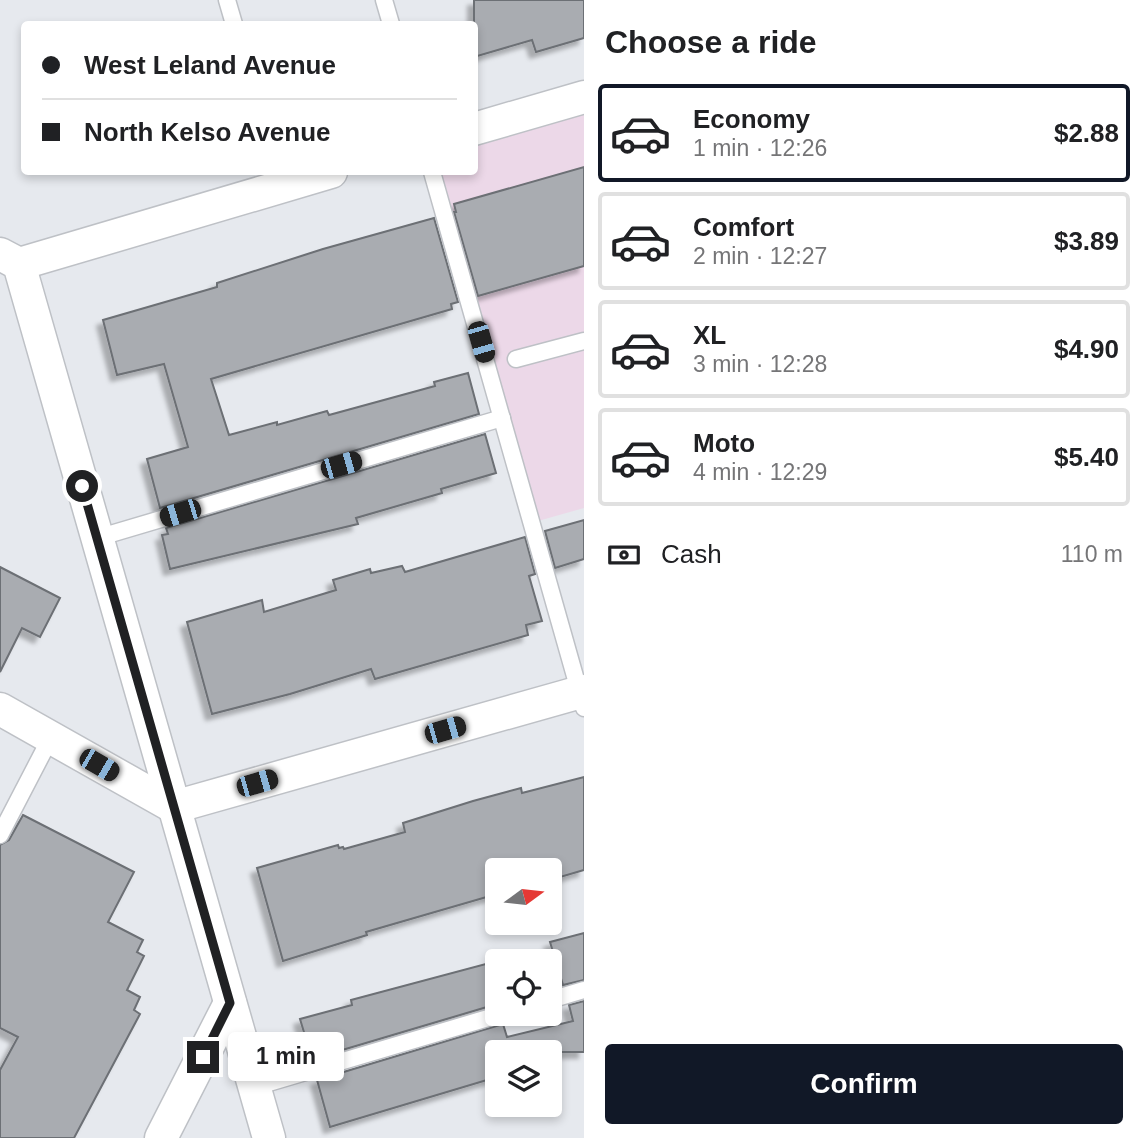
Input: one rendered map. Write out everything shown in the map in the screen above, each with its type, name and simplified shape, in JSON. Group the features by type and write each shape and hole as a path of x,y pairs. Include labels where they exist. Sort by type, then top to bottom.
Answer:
{"street":[{"path":"478,128 584,97"},
{"path":"269,1138 97,538 9,259 279,179 309,175"},
{"path":"0,709 174,807 583,697"},
{"path":"161,1138 230,1003"}],"lane":[{"path":"227,0 233,21"},
{"path":"384,0 390,21"},
{"path":"433,175 583,697"},
{"path":"516,359 584,341"},
{"path":"97,538 502,418"},
{"path":"0,835 51,737"},
{"path":"562,996 584,990"},
{"path":"255,1087 485,1019"}],"shaded area":[{"path":"584,102 584,508 538,521 438,175 478,175 478,133"}],"building":[{"path":"474,0 584,0 584,38 536,52 532,40 478,56 478,21 474,21"},
{"path":"584,167 584,266 478,296 454,204"},
{"path":"434,218 458,302 451,304 452,309 211,379 229,435 327,411 329,415 435,386 434,382 468,373 479,414 160,508 147,459 188,447 164,364 117,375 103,320 217,287 217,283 323,249"},
{"path":"485,434 496,473 441,489 442,493 356,518 358,524 170,569 162,535 168,534 166,528"},
{"path":"584,520 584,559 555,568 545,531"},
{"path":"525,537 535,574 529,576 542,621 526,625 528,635 375,679 371,669 212,714 187,622 262,600 264,612 336,590 333,580 370,569 371,573 402,566 405,572"},
{"path":"0,567 60,598 40,637 22,628 0,672"},
{"path":"584,777 584,870 562,876 562,858 485,858 485,897 366,932 367,935 283,961 257,868 338,845 344,849 405,832 403,823 521,788 522,793"},
{"path":"23,815 134,872 108,922 143,940 137,952 144,956 127,990 140,997 134,1010 140,1014 74,1138 0,1138 0,1070 18,1037 0,1028 0,845 9,840"},
{"path":"584,933 584,980 563,985 562,949 552,949 550,942"},
{"path":"485,964 485,1008 312,1059 300,1019 352,1005 351,1000"},
{"path":"584,1001 584,1052 562,1052 562,1040 485,1040 485,1081 330,1127 317,1080 496,1026 504,1026 507,1037 562,1026 562,1024 573,1021 569,1005"}],"route":[{"path":"82,486 230,1003 203,1057"}]}
